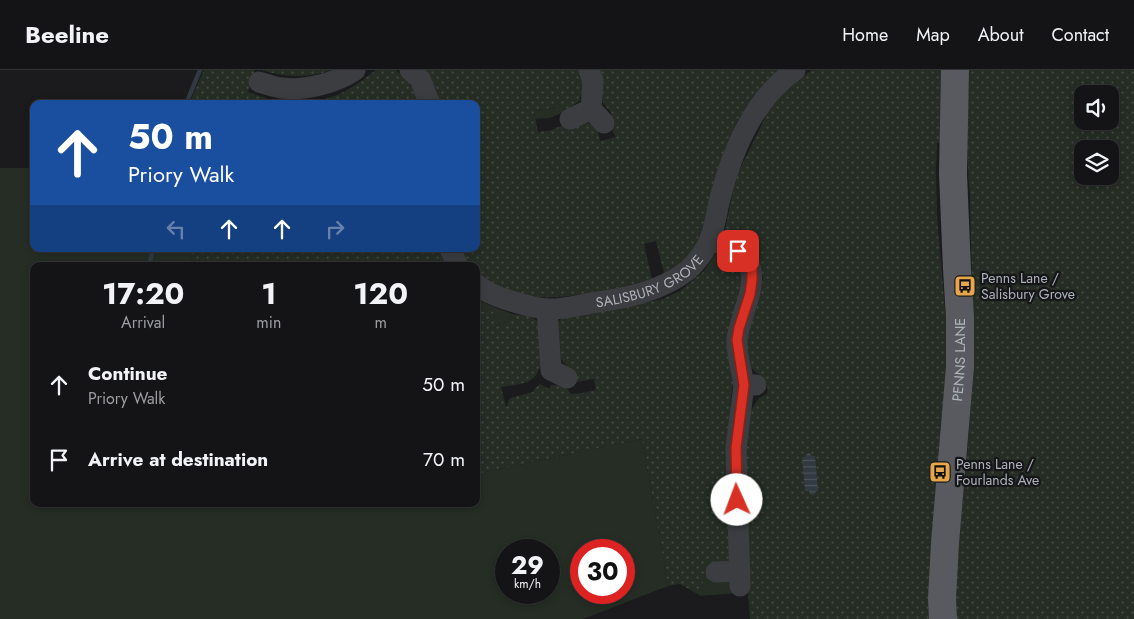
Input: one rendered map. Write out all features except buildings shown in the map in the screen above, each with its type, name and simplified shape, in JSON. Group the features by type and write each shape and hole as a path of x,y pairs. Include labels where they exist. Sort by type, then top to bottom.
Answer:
{"main road":[{"name":"PENNS LANE","path":"943,619 942,598 945,543 960,367 960,318 953,174 955,70"}],"street":[{"path":"259,82 278,96 291,88 312,86 336,80 355,70"},
{"path":"410,70 420,79 428,100"},
{"path":"570,119 598,116 593,81 589,70"},
{"name":"SALISBURY GROVE","path":"480,287 491,294 516,303 547,309 563,308 646,292 676,278 690,268 710,240 729,167 757,108 794,70"},
{"path":"710,240 738,251 747,258 752,269 750,294 737,340 750,385 736,448 740,578 716,572"},
{"path":"547,309 551,370 567,378"}],"shaded area":[{"path":"204,70 255,70 248,92 266,98 266,100 191,100"},
{"path":"261,70 331,70 314,75 296,76"},
{"path":"376,70 396,70 410,85 418,100 320,100 352,88"},
{"path":"425,70 583,70 584,92 579,98 581,100 564,112 563,106 534,111 538,132 552,130 567,123 588,123 597,127 600,141 616,137 609,124 610,115 612,114 601,97 596,70 778,70 754,96 735,127 716,174 702,232 689,255 664,273 656,241 644,244 652,279 603,291 549,297 532,297 507,290 480,275 480,262 467,262 462,252 480,252 480,100 439,100"},
{"path":"812,70 941,70 940,143 937,143 936,168 937,216 948,344 931,619 750,619 745,420 759,398 767,394 768,389 763,378 751,367 746,342 763,278 757,254 747,244 729,236 725,230 738,173 767,114 775,102 797,80"},
{"path":"969,70 1134,70 1134,619 956,619 955,590 974,368 967,117"},
{"path":"563,106 564,112 550,118 535,119 534,111"},
{"path":"0,168 30,168 30,252 189,252 193,262 30,262 30,507 480,507 480,473 642,439 668,586 635,599 635,539 570,539 570,604 622,604 583,619 0,619"},
{"path":"189,252 440,252 444,262 193,262"},
{"path":"716,253 719,253 740,264 703,272"},
{"path":"740,264 742,272 731,400 734,557 714,578 703,579 701,596 680,584 668,586 642,439 480,473 480,312 492,309 497,325 508,322 513,314 533,318 542,333 542,365 530,381 501,387 506,407 510,398 533,392 540,384 549,389 551,385 562,386 571,394 596,390 594,379 576,382 576,373 561,359 558,322 562,318 608,311 662,299 680,291 703,272"},
{"path":"480,301 513,314 508,322 496,325 492,309 480,312"},
{"path":"809,453 815,456 818,491 813,495 809,491 805,491 802,457"},
{"path":"727,577 737,593 701,596 703,579"}],"waterway":[{"path":"188,100 200,70"},
{"path":"150,262 152,252"}],"place":[{"name":"Penns Lane / Salisbury Grove","path":"965,286"},
{"name":"Penns Lane / Fourlands Ave","path":"940,472"}],"route":[{"path":"737,500 736,448 744,385 737,340 752,280 752,269 747,258 738,251"}]}
